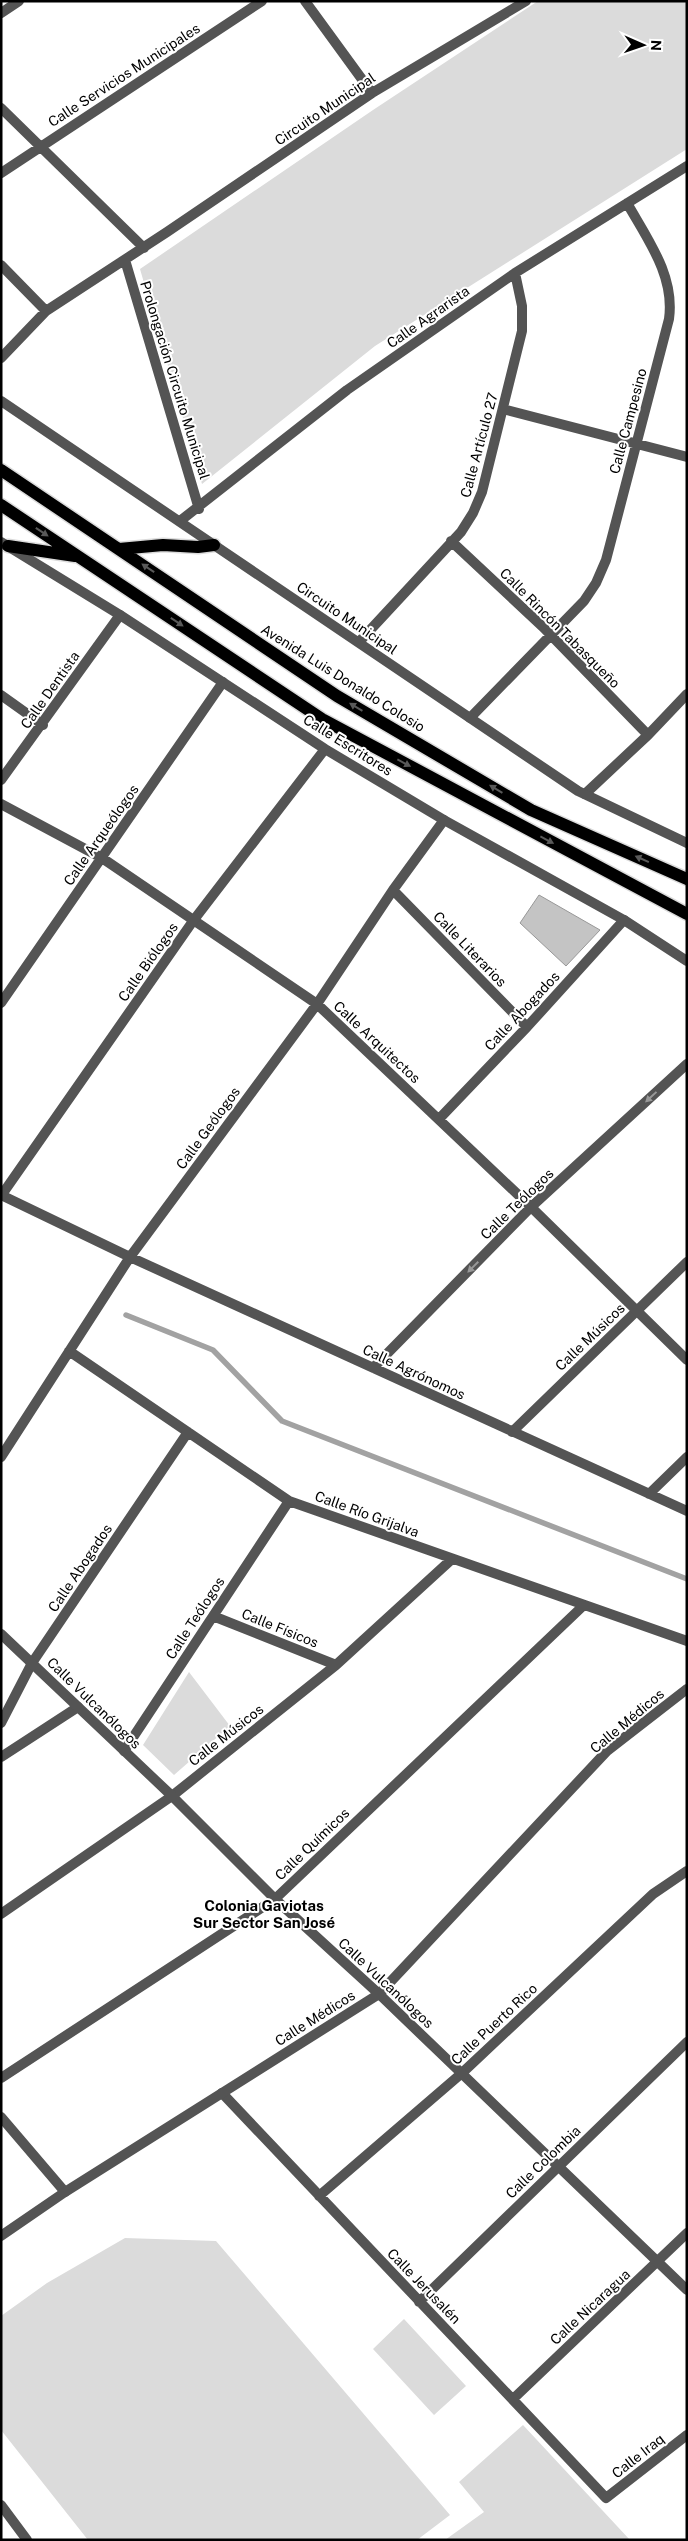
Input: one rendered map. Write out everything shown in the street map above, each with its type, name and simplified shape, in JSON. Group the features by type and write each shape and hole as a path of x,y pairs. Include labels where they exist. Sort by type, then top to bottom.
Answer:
{"main road":[{"name":"Avenida Luis Donaldo Colosio","path":"1,470 337,696 530,810 687,879"},
{"path":"1,504 322,720 687,914"},
{"path":"4,544 78,556"},
{"path":"119,549 163,545 198,547 214,545"}],"street":[{"path":"1,13 19,1"},
{"name":"Calle Servicios Municipales","path":"1,173 262,1"},
{"path":"305,1 372,93"},
{"name":"Circuito Municipal","path":"1,358 46,311 144,248 372,93 526,1"},
{"path":"1,108 144,248"},
{"name":"Calle Agrarista","path":"180,522 347,390 515,273 687,166"},
{"name":"Calle Campesino","path":"470,718 552,636 590,592 602,571 610,547 669,320 671,302 663,268 627,203"},
{"name":"Prolongación Circuito Municipal","path":"125,260 199,508"},
{"path":"1,265 46,311"},
{"name":"Calle Artículo 27","path":"358,642 464,528 478,503 522,331 522,306 515,273"},
{"name":"Circuito Municipal","path":"1,401 585,794 687,843"},
{"path":"503,410 687,457"},
{"name":"Calle Rincón Tabasqueño","path":"451,541 552,636 648,735"},
{"name":"Calle Escritores","path":"4,544 120,615 325,749 444,820 624,920 687,961"},
{"name":"Calle Dentista","path":"1,780 43,725 120,615"},
{"name":"Calle Arqueólogos","path":"1,1003 223,682"},
{"path":"585,794 648,735 687,694"},
{"path":"1,695 43,725"},
{"name":"Calle Biólogos","path":"1,1196 193,921 325,749"},
{"name":"Calle Arquitectos","path":"1,804 102,858 317,1004 532,1207 687,1360"},
{"name":"Calle Geólogos","path":"1,1457 130,1257 317,1004 393,890 444,820"},
{"name":"Calle Literarios","path":"393,890 528,1027"},
{"name":"Calle Abogados","path":"439,1119 528,1027 624,920"},
{"name":"Calle Teólogos","path":"372,1368 532,1207 687,1064"},
{"name":"Calle Agrónomos","path":"1,1196 130,1257 687,1511"},
{"name":"Calle Músicos","path":"512,1432 687,1262"},
{"name":"Calle Río Grijalva","path":"69,1352 289,1501 687,1641"},
{"name":"Calle Abogados","path":"1,1723 32,1663 188,1432"},
{"path":"649,1494 687,1457"},
{"name":"Calle Teólogos","path":"124,1751 289,1501"},
{"name":"Calle Músicos","path":"1,1914 172,1796 336,1665 452,1559"},
{"name":"Calle Químicos","path":"1,2078 275,1899 584,1605"},
{"name":"Calle Físicos","path":"213,1616 336,1665"},
{"name":"Calle Vulcanólogos","path":"1,1634 172,1796 275,1899 379,1994 687,2290"},
{"name":"Calle Médicos","path":"1,2236 65,2192 379,1994 608,1752 687,1689"},
{"path":"1,1757 78,1707"},
{"name":"Calle Puerto Rico","path":"319,2196 462,2074 653,1894 687,1871"},
{"name":"Calle Colombia","path":"420,2302 687,2042"},
{"name":"Calle Jerusalén","path":"222,2094 606,2498"},
{"path":"1,2117 65,2192"},
{"name":"Calle Nicaragua","path":"512,2399 687,2234"},
{"name":"Calle Iraq","path":"606,2498 687,2435"},
{"path":"1,2505 27,2540"}],"shaded area":[{"path":"538,1 687,1 687,149 375,346 202,484 140,269 373,110"},
{"path":"189,1672 230,1726 174,1775 143,1745"},
{"path":"125,2238 216,2241 450,2515 417,2540 88,2540 1,2430 1,2316 47,2283"},
{"path":"404,2319 466,2386 434,2415 373,2349"},
{"path":"523,2425 630,2540 445,2540 484,2512 459,2482"}],"building":[{"path":"539,895 600,930 566,966 520,923"}],"waterway":[{"path":"126,1315 213,1350 282,1421 687,1579"}],"district":[{"name":"Colonia Gaviotas Sur Sector San José","path":"264,1914"}]}
